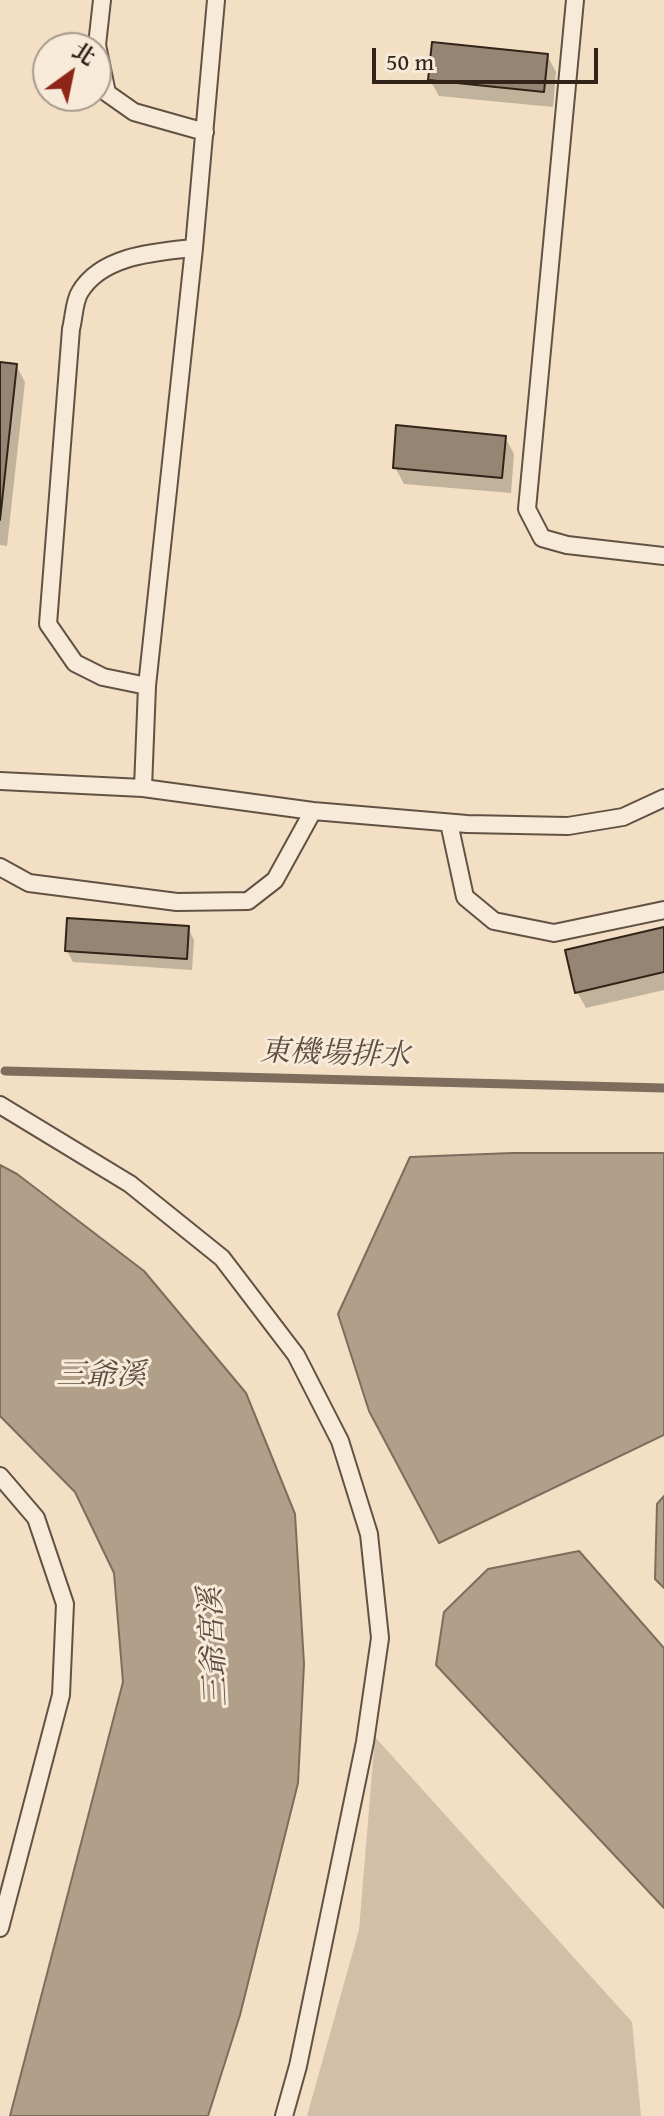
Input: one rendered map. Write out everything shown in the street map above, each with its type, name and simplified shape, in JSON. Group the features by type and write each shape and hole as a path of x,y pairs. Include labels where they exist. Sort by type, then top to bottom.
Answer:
{"lane":[{"path":"102,0 97,45 107,93 134,112 205,132"},
{"path":"143,788 147,686 194,248 216,0"},
{"path":"575,0 527,509 542,538 567,545 664,556"},
{"path":"147,686 103,677 75,663 48,624 71,329 79,293 98,273 140,253 194,248"},
{"path":"0,781 143,788 313,811 449,823 568,826 623,817 664,798"},
{"path":"0,867 29,883 177,902 248,901 275,880 313,811"},
{"path":"449,823 465,897 494,921 554,933 664,910"},
{"path":"0,1105 130,1184 222,1258 296,1355 340,1441 369,1534 380,1638 365,1742 298,2066 284,2116"},
{"path":"0,1476 36,1518 65,1604 61,1695 0,1928"}],"shaded area":[{"path":"375,1737 632,2022 641,2116 307,2116 359,1930"}],"water":[{"path":"664,1153 664,1435 439,1543 369,1411 338,1314 410,1157"},
{"name":"三爺溪","path":"0,1165 17,1174 144,1271 246,1393 295,1514 304,1664 298,1783 240,2015 208,2116 10,2116 123,1682 114,1573 75,1492 0,1416"},
{"path":"664,1496 664,1588 655,1579 657,1504"},
{"path":"579,1551 664,1648 664,1908 436,1665 444,1612 488,1569"}],"building":[{"path":"432,42 548,54 544,92 428,80"},
{"path":"0,362 17,364 0,520"},
{"path":"396,425 506,436 502,478 393,468"},
{"path":"67,918 189,926 187,959 65,951"},
{"path":"664,927 664,972 575,993 565,950"}],"waterway":[{"name":"東機場排水","path":"5,1071 664,1088"}],"water label":[{"name":"三爺宮溪","path":"215,1647"}]}
